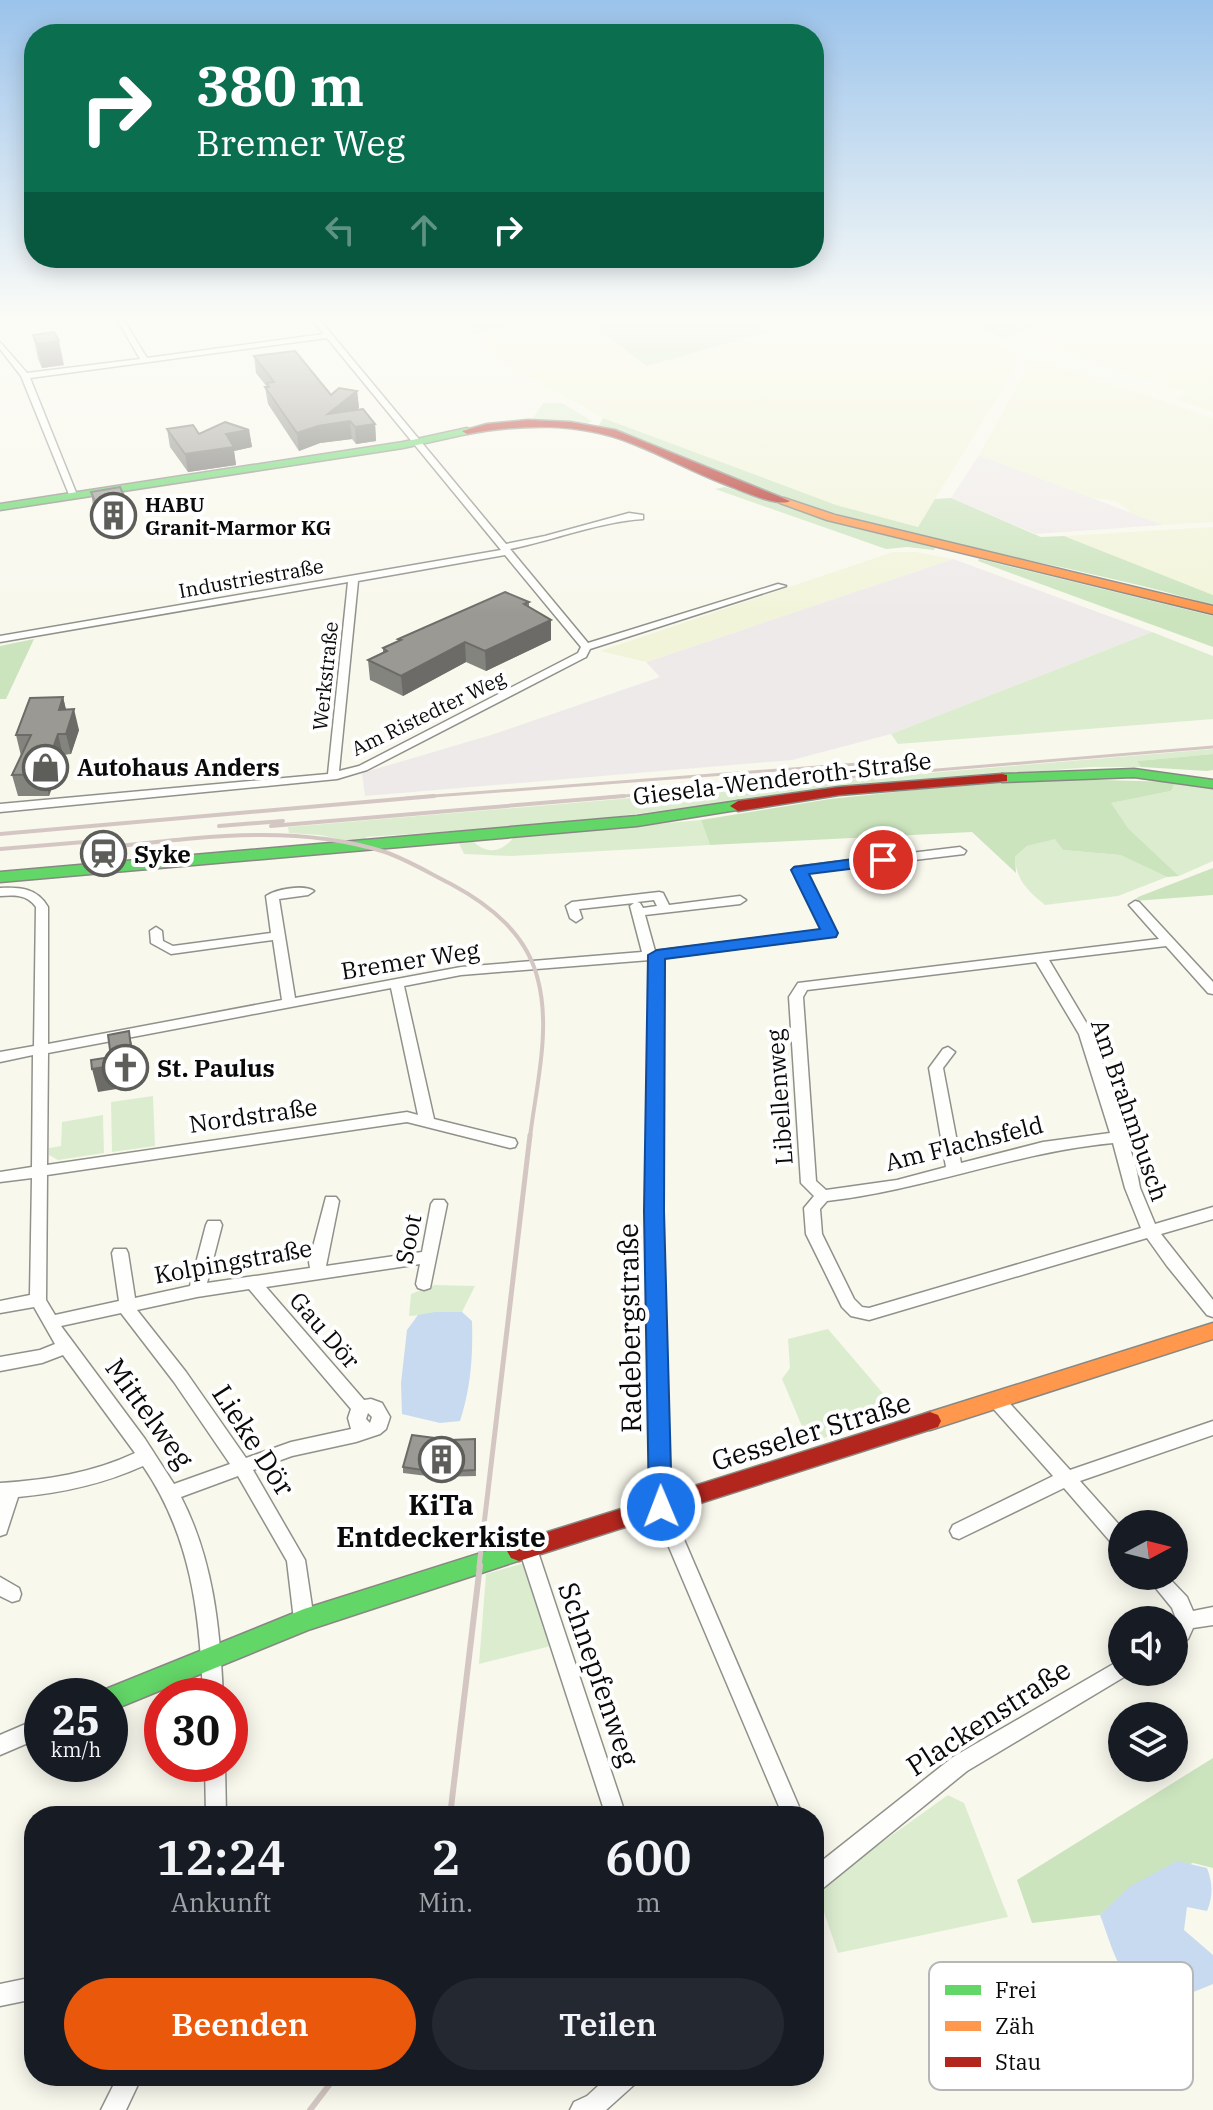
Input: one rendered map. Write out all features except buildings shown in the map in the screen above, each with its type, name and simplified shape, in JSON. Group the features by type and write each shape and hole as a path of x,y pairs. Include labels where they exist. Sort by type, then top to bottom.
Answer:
{"street":[{"path":"42,417 73,495"},
{"path":"397,417 586,647"},
{"path":"0,507 418,442 475,429 524,423 576,425 629,438 738,485 831,518 1213,610"},
{"name":"Industriestraße","path":"0,639 506,550 629,516 640,517"},
{"name":"Werkstraße","path":"333,777 353,579"},
{"name":"Am Ristedter Weg","path":"0,808 333,777 363,768 512,692 582,655 586,647 755,591 781,586"},
{"name":"Giesela-Wenderoth-Straße","path":"0,877 637,821 839,791 1046,774 1134,773 1213,784"},
{"name":"Bremer Weg","path":"0,1057 461,971 654,956 830,933 799,870 960,851"},
{"path":"289,1003 272,896 308,891"},
{"name":"Mittelweg","path":"0,892 30,894 39,899 42,907 38,1300 65,1347 171,1493 189,1536 204,1588 213,1678"},
{"path":"576,918 572,906 664,909 740,900"},
{"path":"1135,905 1213,990"},
{"name":"Radebergstraße","path":"636,906 654,956 654,1211 661,1507 789,1806"},
{"path":"156,931 157,943 171,950 276,936"},
{"path":"1040,957 1167,942"},
{"name":"Am Brahmbusch","path":"1040,957 1086,1034 1128,1167 1130,1187 1149,1232 1213,1311"},
{"name":"Libellenweg","path":"823,1196 809,1183 796,997 803,986 1040,957"},
{"path":"397,983 427,1121"},
{"path":"948,1052 936,1068 954,1168"},
{"name":"Nordstraße","path":"0,1177 407,1117 510,1143"},
{"name":"Am Flachsfeld","path":"823,1196 878,1190 1035,1147 1118,1137"},
{"path":"823,1196 812,1208 814,1234 848,1303 857,1312 869,1314 1213,1213"},
{"path":"319,1271 317,1262 331,1201"},
{"name":"Soot","path":"424,1284 439,1204"},
{"path":"197,1291 214,1225"},
{"path":"120,1253 128,1304"},
{"name":"Kolpingstraße","path":"50,1322 197,1291 427,1257"},
{"name":"Gau Dör","path":"242,1467 291,1449 356,1435 364,1429 376,1427 382,1421 382,1413 374,1407 361,1409 253,1283"},
{"path":"0,1307 38,1300"},
{"name":"Lieke Dör","path":"128,1304 129,1312 180,1377 242,1467 296,1560 304,1620"},
{"name":"Gesseler Straße","path":"128,1692 304,1620 1213,1331"},
{"path":"0,1364 42,1356 65,1347"},
{"path":"997,1401 1108,1526"},
{"path":"959,1531 1065,1479 1213,1428"},
{"path":"0,1528 6,1491 82,1482 112,1473 145,1457"},
{"path":"171,1493 242,1467"},
{"name":"Schnepfenweg","path":"528,1549 613,1806"},
{"path":"1168,1590 1181,1606"},
{"path":"1188,1621 1213,1616"},
{"name":"Plackenstraße","path":"824,1868 960,1764 1108,1676"},
{"path":"0,1745 24,1735"},
{"path":"215,1782 216,1806"},
{"path":"0,1995 24,1990"},
{"path":"113,2110 125,2086"},
{"path":"591,2108 616,2086"}],"shaded area":[{"path":"979,455 1163,525 1036,534 951,498"},
{"path":"953,559 1152,632 891,734 792,760 365,796 362,773 491,735 660,677 646,662"}],"green space":[{"path":"534,417 586,417 592,421 587,424 532,420"},
{"path":"985,417 918,527 836,505 603,418"},
{"path":"1000,417 1211,417 1213,522 1163,525 1133,514 1116,501 1088,497 979,455"},
{"path":"603,418 836,505 918,527 935,499 951,498 1041,537 1064,536 1213,595 1213,605 903,531 801,503 650,443 598,427"},
{"path":"725,487 833,521 935,548 886,549 715,489"},
{"path":"1213,527 1213,595 1064,536"},
{"path":"893,552 916,552 953,559 646,662 600,651"},
{"path":"978,561 1213,616 1213,647"},
{"path":"1152,632 1213,656 1213,719 898,744 891,734"},
{"path":"34,639 6,699 0,699 0,646"},
{"path":"1213,749 1213,754 1137,761 1141,767 1091,767 840,788 557,824 366,837 361,844 320,835 289,833 288,827"},
{"path":"1213,754 1213,770 1207,771 1141,767 1137,761"},
{"path":"1027,778 1176,782 1171,791 1111,803 1128,828 1179,876 1167,877 1120,855 1063,850 1055,839 1027,846 1015,857 1016,873 972,832 710,845 701,820 830,799"},
{"path":"1176,782 1213,787 1213,861 1179,876 1128,828 1110,803 1171,791"},
{"path":"701,820 710,845 512,856 464,854 457,839 470,838 481,847 492,850 503,847 514,837"},
{"path":"1055,838 1063,850 1120,855 1167,877 1118,896 1045,905 1024,884 1015,857 1027,846"},
{"path":"1213,868 1213,895 1134,901 1138,897"},
{"path":"153,1096 155,1146 112,1152 111,1102"},
{"path":"103,1115 104,1153 58,1160 49,1155 49,1148 61,1146 62,1122"},
{"path":"434,1285 475,1286 462,1312 409,1316 411,1294"},
{"path":"828,1329 899,1412 809,1443 782,1379 790,1368 788,1339"},
{"path":"524,1563 551,1646 479,1664 486,1574"},
{"path":"1213,1758 1213,1868 1193,1863 1129,1888 1100,1915 1032,1923 1017,1880 1174,1782 1188,1782 1188,1774"},
{"path":"948,1795 964,1803 1008,1917 838,1953 824,1912 824,1890 867,1853"}],"water":[{"path":"462,1312 472,1321 467,1396 460,1421 440,1423 402,1414 401,1383 407,1330 418,1315"},
{"path":"1177,1861 1207,1868 1212,1890 1207,1911 1187,1907 1184,1930 1213,1955 1213,1984 1193,1992 1193,1962 1118,1962 1100,1915 1129,1887"}],"railway":[{"path":"622,796 1213,747"},
{"path":"407,798 858,764"},
{"path":"0,834 434,796"},
{"path":"271,826 622,796"},
{"path":"600,798 622,796"},
{"path":"219,826 283,821"},
{"path":"82,850 196,838 310,837 385,852 480,901 516,935 533,964 538,980 543,1038 530,1137"},
{"path":"0,849 96,841"},
{"path":"479,1567 530,1135"},
{"path":"451,1806 480,1565"},
{"path":"310,2110 328,2086"}],"traffic: fast":[{"path":"0,507 403,445 467,431"},
{"path":"1002,778 1134,773 1213,784"},
{"path":"0,877 637,821 738,806"},
{"path":"128,1692 304,1620 519,1551"}],"traffic: slow":[{"path":"784,501 831,518 1213,610"},
{"path":"930,1421 1213,1331"}],"traffic: jam":[{"path":"467,431 549,423 611,432 713,476 784,501"},
{"path":"738,806 839,791 1002,778"},
{"path":"519,1551 930,1421"}],"place":[{"name":"HABU Granit-Marmor KG","path":"114,516"},
{"name":"Autohaus Anders","path":"46,767"},
{"name":"Syke","path":"103,854"},
{"name":"St. Paulus","path":"126,1068"},
{"name":"KiTa Entdeckerkiste","path":"441,1460"}],"route":[{"path":"661,1507 654,1211 657,955 830,933 799,870 883,860"}]}
